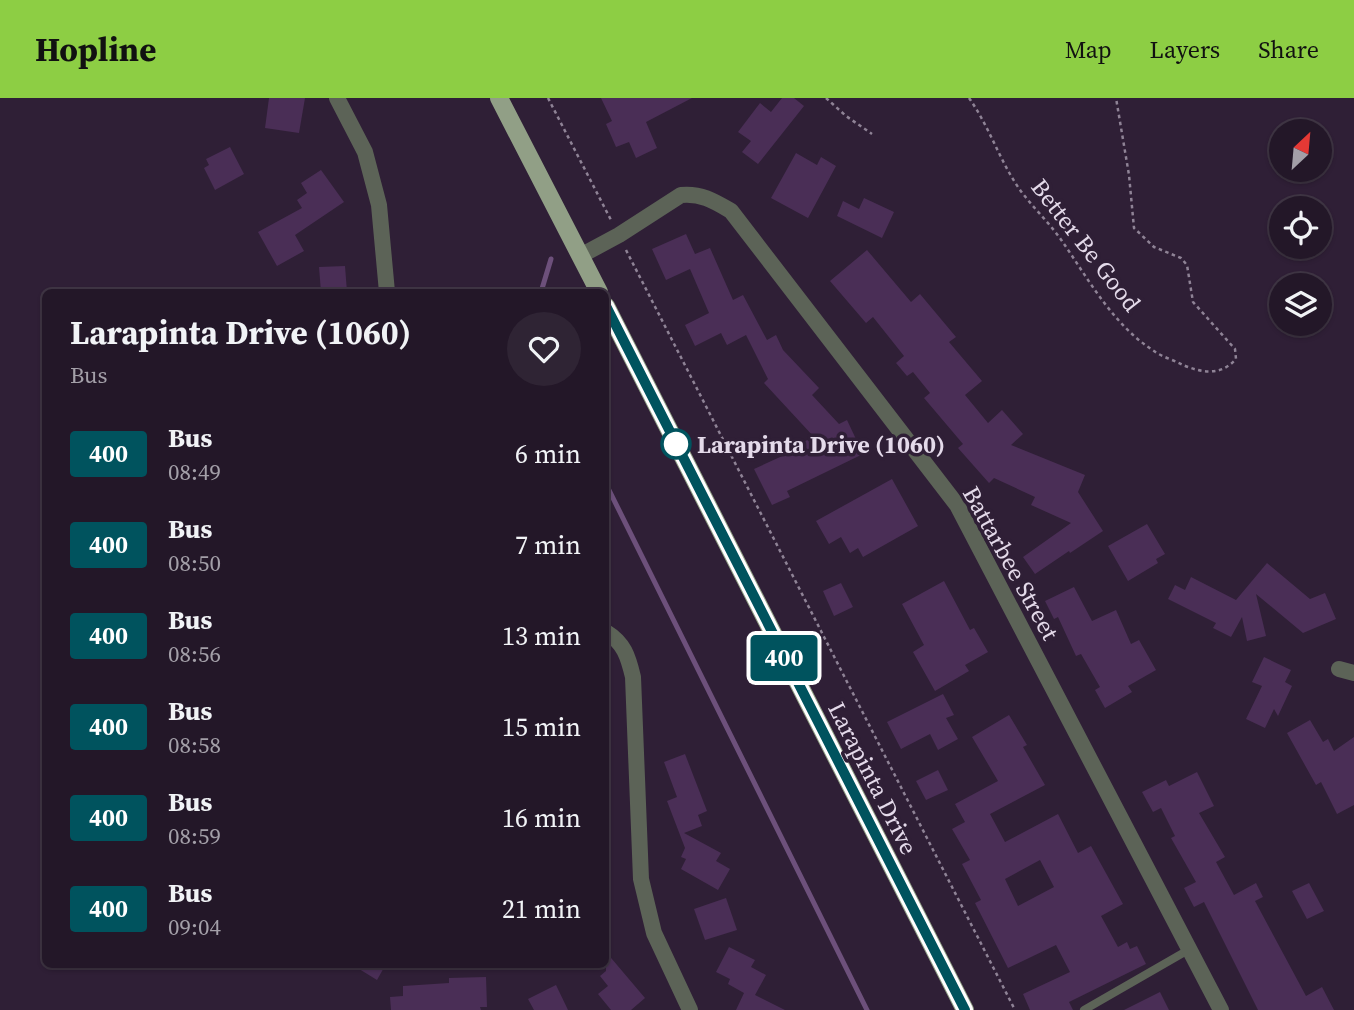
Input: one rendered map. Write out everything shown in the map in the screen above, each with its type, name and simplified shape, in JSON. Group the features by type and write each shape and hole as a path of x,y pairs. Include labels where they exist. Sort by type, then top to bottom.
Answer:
{"main road":[{"path":"499,98 596,289"},
{"name":"Larapinta Drive","path":"609,312 965,1010"}],"street":[{"path":"337,98 365,152 379,205 387,289"},
{"name":"Battarbee Street","path":"580,256 619,235 681,195 693,194 711,199 731,211 957,505 1221,1010"},
{"path":"609,634 619,640 628,655 633,677 641,879 654,933 690,1010"}],"lane":[{"path":"1084,1010 1190,949"}],"path":[{"path":"548,98 1015,1010"},
{"path":"826,98 872,134"},
{"name":"Better Be Good","path":"969,98 984,120 1017,186 1061,240 1090,285 1117,319 1154,352 1190,368 1204,373 1228,368 1236,359 1235,349 1194,302 1187,265 1181,258 1154,247 1134,228 1129,175 1116,98"}],"building":[{"path":"269,98 305,98 299,133 265,128"},
{"path":"601,98 692,98 646,122 657,148 636,158 629,142 616,147 606,124 612,121"},
{"path":"782,98 794,98 804,106 758,164 742,152 751,141 738,132 760,103 771,112"},
{"path":"230,147 244,174 215,190 204,168 209,165 206,159"},
{"path":"796,153 817,165 821,157 836,166 808,218 771,198"},
{"path":"321,170 344,202 295,235 304,251 277,266 258,232 302,208 297,200 307,193 301,183"},
{"path":"864,198 894,212 882,238 837,216 843,201 859,209"},
{"path":"686,234 695,254 710,248 733,300 743,295 767,340 776,335 783,350 819,388 812,395 839,424 847,420 863,454 787,491 790,497 772,505 754,469 791,452 790,448 814,437 764,383 768,379 746,335 727,345 721,333 695,346 685,325 709,313 690,269 666,280 652,249"},
{"path":"867,250 911,302 920,294 956,337 949,342 982,381 965,395 988,423 1002,410 1023,434 1011,445 1085,475 1078,492 1103,531 1035,574 1023,557 1071,523 1031,505 1035,497 994,478 989,483 958,448 963,444 924,398 930,393 913,372 907,376 896,363 904,356 873,317 866,323 830,281"},
{"path":"345,266 347,289 321,289 319,267"},
{"path":"892,479 918,526 863,557 858,548 850,553 841,537 829,544 816,521"},
{"path":"1147,524 1165,554 1156,559 1158,563 1128,581 1108,546"},
{"path":"1267,563 1310,599 1325,593 1336,619 1303,633 1256,594 1266,636 1247,641 1242,617 1231,637 1213,628 1216,623 1168,599 1175,585 1185,590 1191,577 1236,600"},
{"path":"944,581 970,630 974,628 988,652 965,665 969,671 935,691 913,652 924,645 902,604"},
{"path":"841,583 853,607 834,616 823,591"},
{"path":"1074,587 1092,621 1116,610 1131,644 1139,640 1156,670 1128,686 1132,692 1105,708 1095,690 1100,687 1081,654 1076,656 1058,617 1054,619 1045,601"},
{"path":"1264,657 1291,670 1285,682 1292,686 1278,716 1274,709 1265,728 1246,719 1262,686 1252,682"},
{"path":"943,694 954,715 946,718 958,739 938,750 930,734 901,749 887,722"},
{"path":"1009,715 1027,745 1023,747 1045,785 990,814 1005,842 1058,814 1078,853 1091,846 1123,904 1101,916 1118,947 1127,942 1130,949 1137,946 1146,964 1069,1002 1073,1010 1030,1010 1023,994 1070,972 1056,945 1008,968 975,903 981,900 962,864 970,860 952,829 965,822 955,804 998,781 972,737","holes":["1040,860 1054,887 1018,906 1005,879"]},
{"path":"1310,720 1323,742 1328,739 1334,751 1354,737 1354,805 1337,814 1321,782 1316,785 1287,733"},
{"path":"685,754 707,811 698,815 702,826 684,833 721,853 716,861 730,869 718,890 681,869 686,859 681,857 685,848 667,801 677,797 664,762"},
{"path":"938,770 948,790 926,800 916,781"},
{"path":"1197,772 1214,806 1199,813 1225,857 1216,862 1234,895 1256,883 1263,897 1255,901 1306,996 1322,987 1334,1010 1258,1010 1204,902 1194,907 1184,888 1196,882 1171,838 1175,836 1161,808 1153,812 1142,792 1166,780 1169,786"},
{"path":"1309,883 1324,911 1307,919 1292,891"},
{"path":"726,898 737,930 705,940 694,909"},
{"path":"729,947 755,960 751,967 766,975 755,995 785,1010 736,1010 744,993 728,984 730,979 716,972"},
{"path":"609,956 645,998 631,1010 611,1010 598,994 608,986 600,976 606,968 609,968"},
{"path":"358,968 384,968 377,980"},
{"path":"486,977 487,1007 480,1007 481,1010 391,1010 390,997 403,996 403,986 449,983 449,978"},
{"path":"556,985 568,1010 534,1010 528,999"},
{"path":"1160,992 1169,1010 1124,1010"}],"waterway":[{"path":"542,289 551,259"},
{"path":"609,490 867,1010"}],"bus line":[{"name":"400","path":"609,312 965,1010"}],"place":[{"name":"Larapinta Drive (1060)","path":"676,444"}]}
